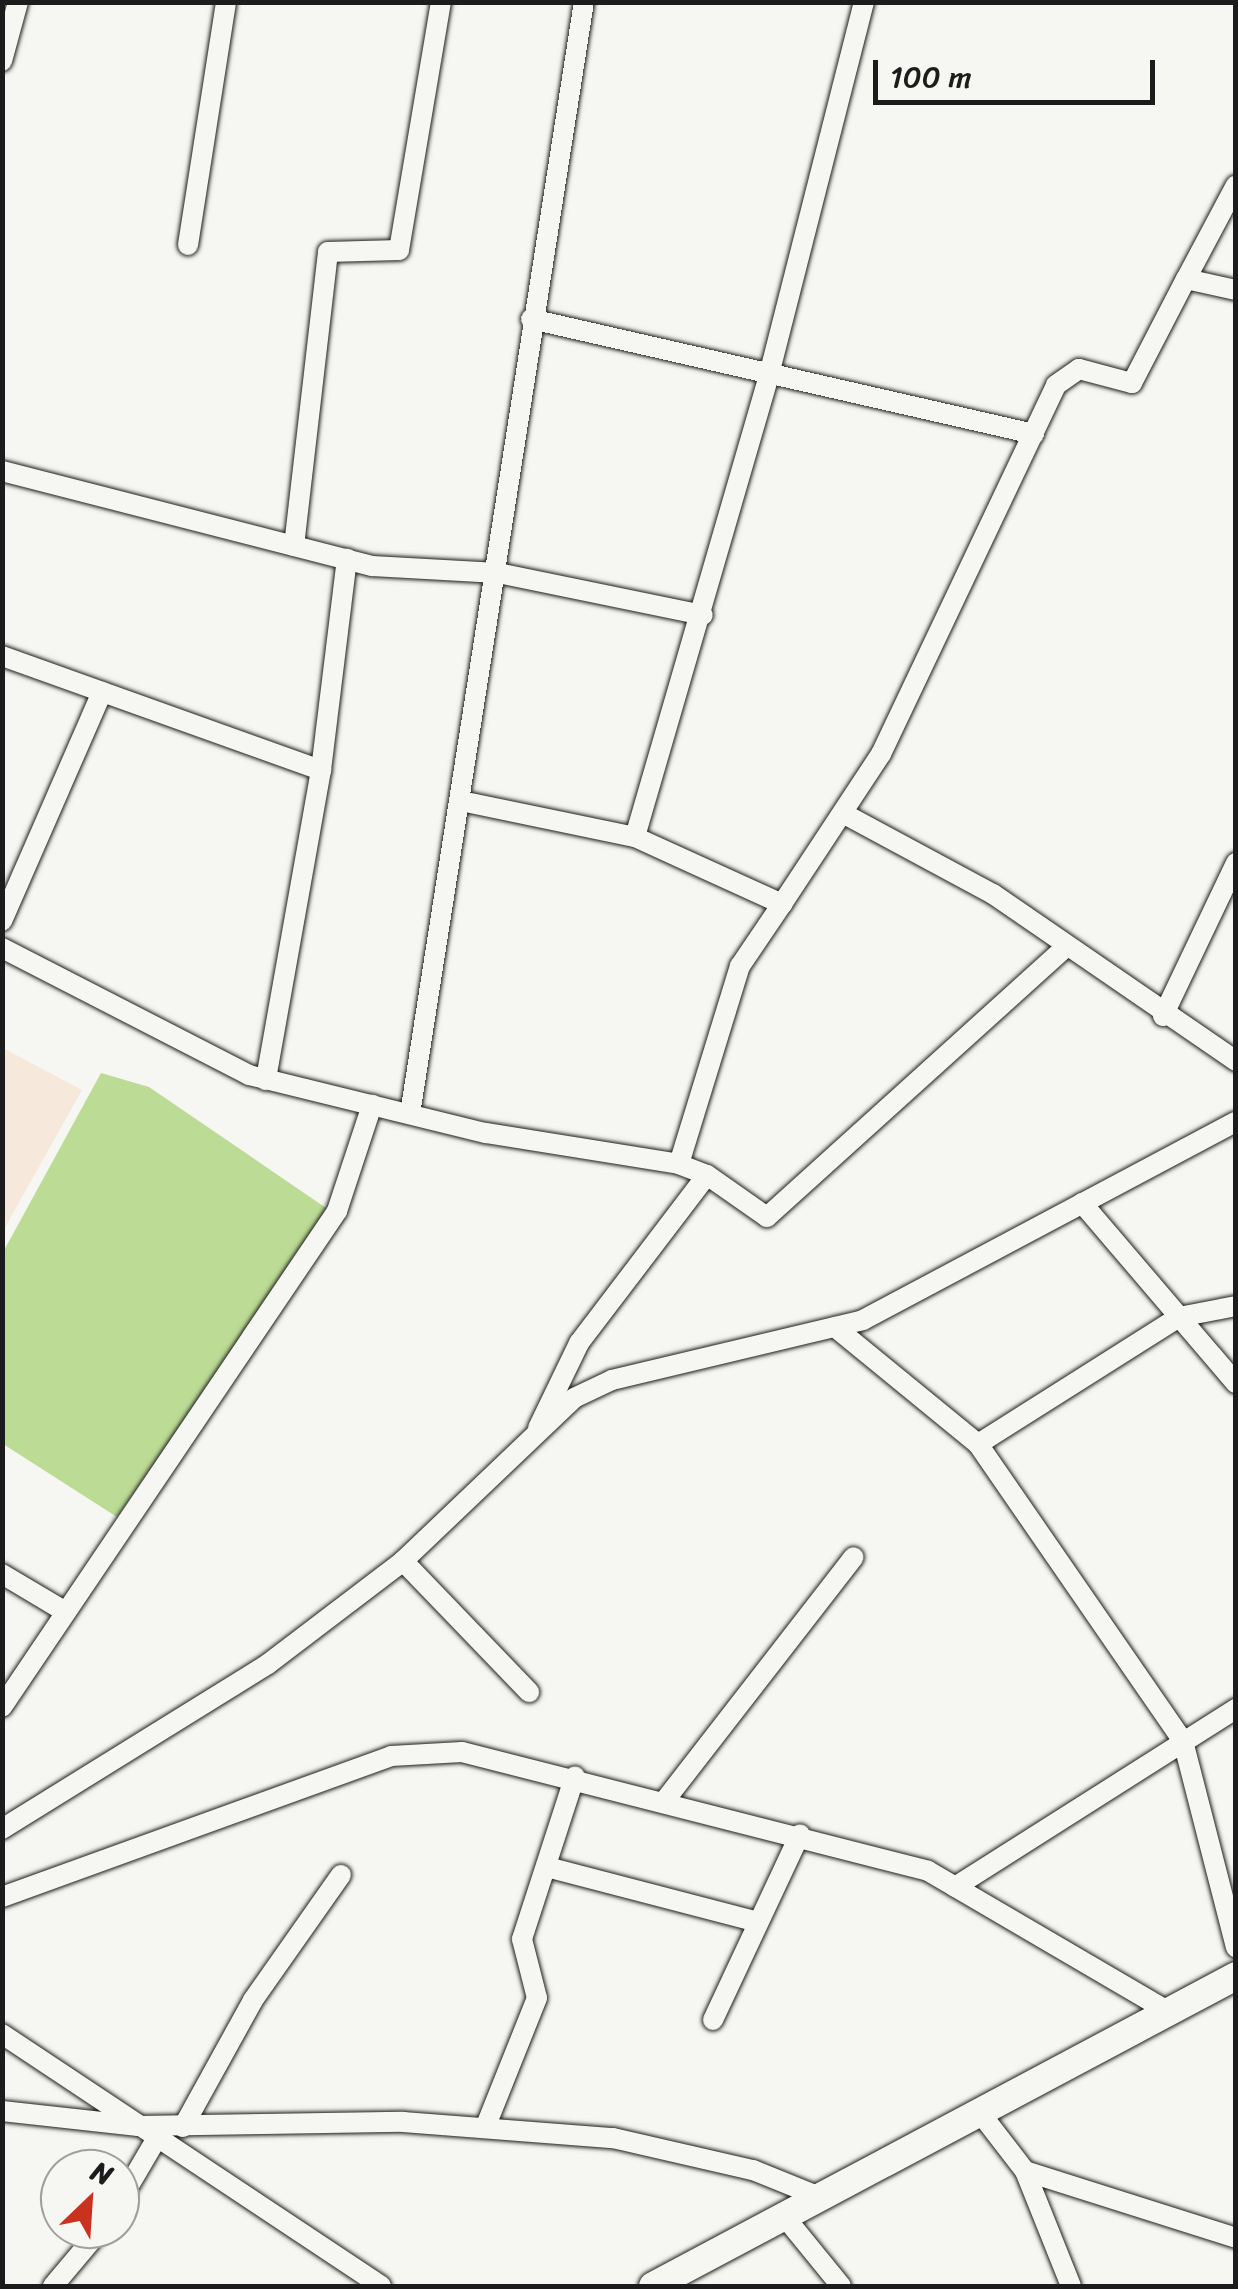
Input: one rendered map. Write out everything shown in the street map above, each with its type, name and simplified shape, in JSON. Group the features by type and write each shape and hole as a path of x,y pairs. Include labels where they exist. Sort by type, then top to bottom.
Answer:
{"street":[{"path":"2,61 18,2"},
{"path":"188,245 226,2"},
{"path":"294,546 328,252 399,250 441,2"},
{"path":"410,1114 498,572 531,319 584,2"},
{"path":"634,837 703,615 770,372 864,2"},
{"path":"679,1164 740,966 848,816 1066,372 1132,383 1236,185"},
{"path":"1186,278 1236,290"},
{"path":"531,319 1034,434"},
{"path":"2,471 346,559 498,572 703,615"},
{"path":"266,1080 321,770 346,559"},
{"path":"2,656 321,770"},
{"path":"2,920 102,692"},
{"path":"461,801 634,837 782,904"},
{"path":"848,816 992,894 1163,1016 1236,1061"},
{"path":"1163,1016 1236,864"},
{"path":"2,948 266,1080 410,1114 679,1164 707,1174 767,1216 1066,947"},
{"path":"2,1706 336,1210 372,1105"},
{"path":"2,1829 268,1664 404,1561 574,1398 612,1380 835,1328 1236,1122"},
{"path":"535,1436 579,1343 707,1174"},
{"path":"1082,1203 1236,1383"},
{"path":"978,1444 1179,1317 1236,1306"},
{"path":"835,1328 978,1444 1183,1742 1236,1947"},
{"path":"666,1799 854,1557"},
{"path":"404,1561 529,1692"},
{"path":"2,1574 66,1612"},
{"path":"955,1887 1236,1709"},
{"path":"2,1896 391,1756 462,1752 575,1776 800,1834 955,1887 1164,2009"},
{"path":"485,2128 537,1998 522,1939 575,1776"},
{"path":"713,2020 800,1834"},
{"path":"547,1866 758,1922"},
{"path":"183,2127 253,2000 341,1875"},
{"path":"668,2283 1164,2009 1236,1976"},
{"path":"2,2034 381,2286"},
{"path":"978,2110 1026,2171 1071,2286"},
{"path":"2,2111 138,2126 485,2128 613,2138 752,2170 822,2198"},
{"path":"140,2166 157,2138"},
{"path":"1026,2171 1236,2238"},
{"path":"784,2216 841,2286"},
{"path":"52,2286 84,2249"}],"shaded area":[{"path":"3,1048 82,1090 3,1231"}],"green space":[{"path":"101,1073 149,1087 329,1210 117,1517 3,1444 2,1254"}]}
